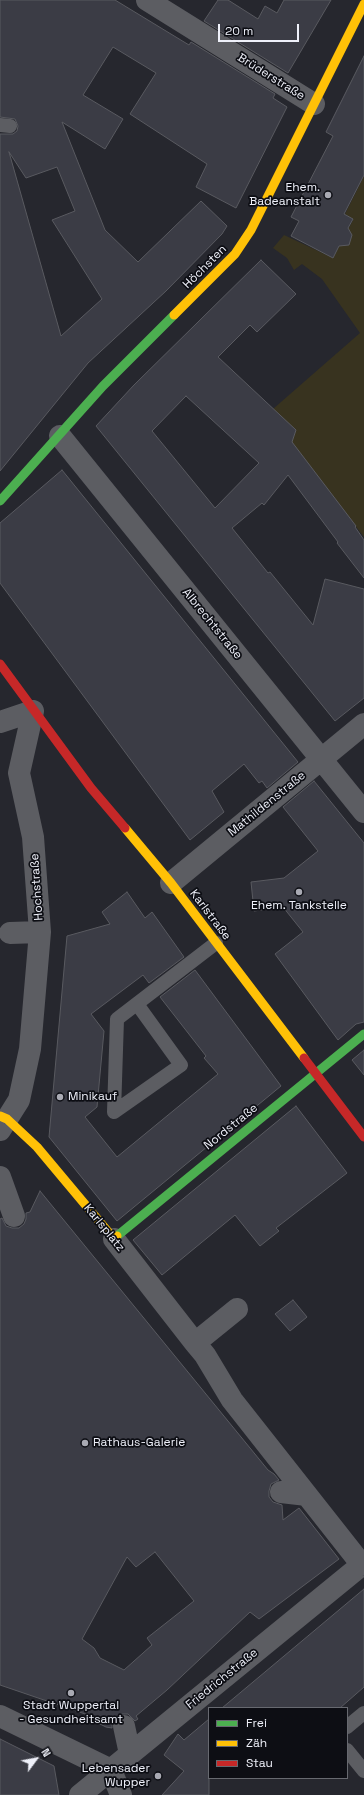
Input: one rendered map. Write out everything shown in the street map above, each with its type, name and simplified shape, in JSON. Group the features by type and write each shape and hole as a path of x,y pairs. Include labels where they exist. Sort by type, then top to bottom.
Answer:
{"street":[{"name":"Brüderstraße","path":"147,0 314,104"},
{"name":"Höchsten","path":"0,501 60,436 103,386 235,254 251,230 364,4"},
{"name":"Albrechtstraße","path":"60,436 364,812"},
{"path":"0,664 33,711 0,722"},
{"name":"Karlstraße","path":"33,711 91,788 171,883 364,1137"},
{"name":"Hochstraße","path":"2,1122 19,1100 30,1049 40,932 32,837 19,773 33,711"},
{"name":"Mathildenstraße","path":"171,883 364,724"},
{"path":"10,933 40,932"},
{"name":"Nordstraße","path":"114,1239 364,1034"},
{"name":"Karlsplatz","path":"2,1122 37,1147 114,1239 205,1355 232,1400 307,1495 362,1569"},
{"path":"0,1177 14,1216"},
{"path":"195,1343 237,1309"},
{"path":"281,1492 307,1495"},
{"name":"Friedrichstraße","path":"80,1795 362,1569"},
{"path":"0,1716 111,1770 121,1795"},
{"path":"124,1726 130,1754"}],"lane":[{"path":"137,1004 181,1065 114,1112 117,1019 216,943"},
{"path":"348,1726 364,1713"},
{"path":"348,1751 364,1771"}],"shaded area":[{"path":"364,176 364,537 291,442 295,430 273,409 360,333 322,279 302,264 294,270 287,258 273,248 284,235 333,258 353,220 345,214"}],"building":[{"path":"0,0 115,0 189,45 191,42 275,94 273,98 287,107 236,208 196,187 207,164 130,114 156,73 113,47 83,95 123,119 105,149 62,122 105,230 138,262 201,201 227,226 222,234 166,291 88,363 0,471 0,134 13,134 17,131 18,126 15,119 0,117","holes":["9,152 26,178 57,167 75,211 52,220 102,299 61,336"]},
{"path":"218,0 228,0 258,19 265,6 277,13 284,0 331,0 288,73 204,21"},
{"name":"Ehem. Badeanstalt","path":"364,56 364,175 344,214 353,219 348,228 352,235 349,245 339,246 333,258 291,236 299,221 291,217 333,136 326,132"},
{"path":"261,260 296,294 257,332 250,325 218,357 296,430 292,442 356,526 355,527 364,540 364,578 288,475 264,505 262,503 232,528 268,573 270,572 313,625 325,579 364,589 364,698 335,721 96,426 134,385","holes":["186,396 259,463 215,508 152,431"]},
{"path":"62,470 298,762 267,788 262,781 259,783 244,764 212,791 224,812 190,840 0,583 0,523"},
{"path":"314,781 364,843 364,1022 356,1024 338,1040 275,954 303,932 283,907 254,911 251,882 284,878 318,851 283,807"},
{"path":"127,892 145,918 152,912 184,957 149,983 143,975 91,1014 104,1031 97,1107 85,1117 117,1157 218,1074 204,1058 206,1056 160,997 195,970 281,1086 117,1221 49,1137 67,936 110,924 102,912"},
{"path":"364,1050 364,1075 352,1060"},
{"path":"296,1106 347,1173 276,1228 279,1231 260,1246 235,1215 162,1275 133,1240"},
{"name":"Rathaus-Galerie","path":"40,1191 268,1470 279,1480 271,1484 269,1497 273,1502 282,1505 283,1520 299,1508 339,1559 259,1619 250,1612 167,1690 136,1716 138,1719 135,1721 128,1714 121,1714 115,1717 112,1722 112,1728 96,1722 91,1716 0,1685 0,1219 2,1218 6,1226 19,1228 24,1224 26,1213 30,1212","holes":["155,1552 194,1601 147,1638 152,1645 124,1670 100,1658 94,1648 82,1639 127,1557 136,1567"]},
{"path":"293,1300 307,1317 290,1331 275,1314"},
{"path":"364,1589 364,1687 341,1707 223,1707"},
{"path":"208,1720 209,1795 162,1795 184,1771 164,1755 178,1734 184,1740"},
{"path":"0,1739 54,1766 59,1795 0,1795"}],"traffic: fast":[{"path":"0,501 103,386 174,315"},
{"path":"117,1236 364,1034"}],"traffic: slow":[{"path":"174,315 235,254 251,230 364,4"},
{"path":"125,828 171,883 304,1058"},
{"path":"0,1116 7,1119 37,1147 114,1239 117,1236"}],"traffic: jam":[{"path":"0,664 91,788 125,828"},
{"path":"304,1058 364,1137"}],"place":[{"name":"Ehem. Badeanstalt","path":"328,195"},
{"name":"Ehem. Tankstelle","path":"299,892"},
{"name":"Minikauf","path":"60,1097"},
{"name":"Rathaus-Galerie","path":"85,1443"},
{"name":"Stadt Wuppertal - Gesundheitsamt","path":"71,1693"},
{"name":"Lebensader Wupper","path":"158,1776"}]}
